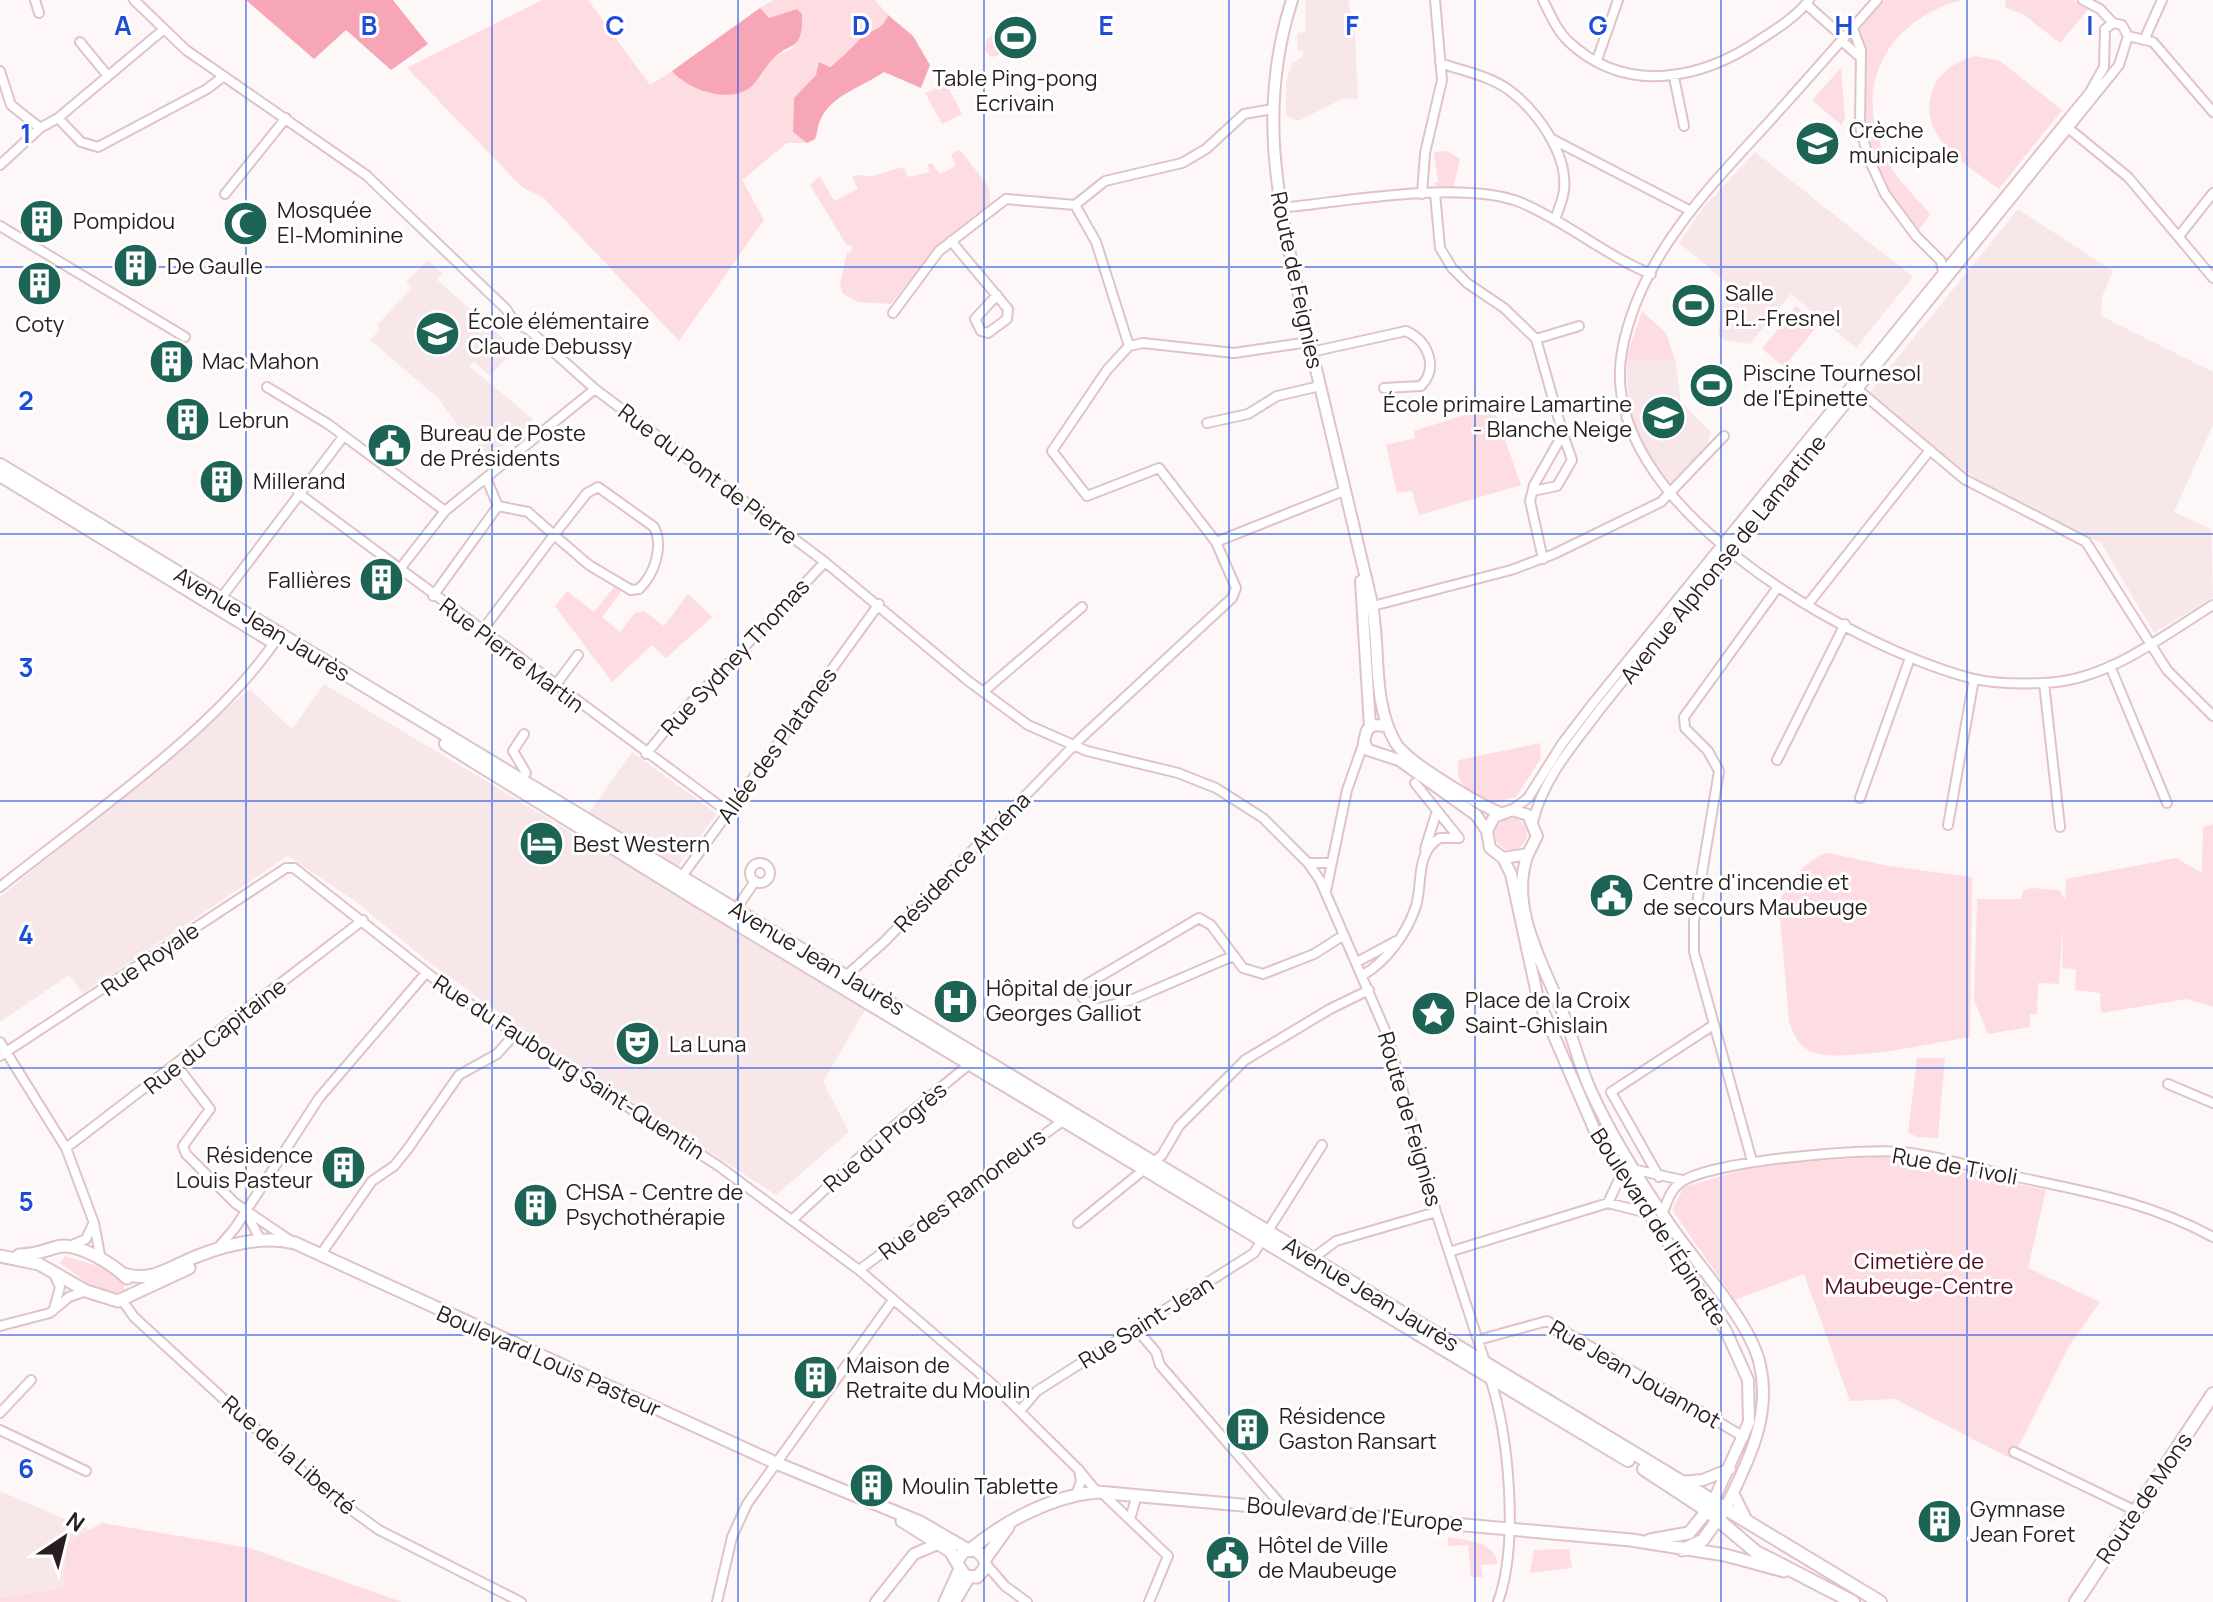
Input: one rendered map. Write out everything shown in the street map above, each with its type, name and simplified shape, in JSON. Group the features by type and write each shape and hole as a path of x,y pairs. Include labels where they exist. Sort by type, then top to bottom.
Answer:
{"main road":[{"name":"Avenue Jean Jaurès","path":"0,465 38,493 1265,1236 1490,1378 1711,1506"},
{"name":"Avenue Jean Jaurès","path":"0,475 38,493"},
{"name":"Avenue Jean Jaurès","path":"277,639 521,780 679,881 736,909 847,975 1065,1119 1148,1166"},
{"name":"Avenue Jean Jaurès","path":"1265,1236 1312,1259 1680,1482 1722,1515 1756,1552 1853,1602"},
{"name":"Boulevard Louis Pasteur","path":"124,1274 144,1278 215,1252 261,1241 295,1243 426,1306 776,1463 892,1514 927,1526 970,1549 985,1561"},
{"path":"0,1256 39,1254 68,1246 124,1274 129,1282 125,1297"},
{"path":"51,1250 47,1259 52,1271"},
{"path":"0,1256 52,1271 86,1291 109,1300 125,1297 158,1283 215,1252"},
{"name":"Route de Mons","path":"2076,1602 2213,1394"},
{"name":"Boulevard de l'Europe","path":"966,1571 970,1549 1030,1512 1076,1495 1099,1492 1631,1540 1725,1555 1800,1575"},
{"path":"1631,1540 1679,1537 1696,1528 1711,1506"},
{"path":"892,1514 940,1542 966,1571"},
{"name":"Avenue Jean Jaurès","path":"1722,1515 1748,1523 1880,1602"},
{"path":"1681,1550 1703,1540 1722,1515"},
{"name":"Boulevard de l'Europe","path":"966,1571 985,1561 1009,1525"},
{"path":"945,1602 966,1571"},
{"path":"954,1602 966,1571"},
{"path":"2067,1602 2087,1582"}],"street":[{"path":"35,0 39,13"},
{"name":"Rue du Pont de Pierre","path":"134,0 163,30 366,175 506,309 515,323 529,330 595,389 879,604 983,692 1028,725 1075,746 1178,773 1216,788 1263,818 1308,863 1320,880"},
{"name":"Route de Feignies","path":"1292,0 1276,57 1273,109 1279,208 1360,559 1379,706 1386,726"},
{"path":"1422,194 1425,153 1442,80 1435,0"},
{"path":"1543,0 1569,42 1597,60 1629,72 1674,77 1709,69 1730,60 1807,2 1861,58"},
{"path":"1597,60 1618,0"},
{"path":"1877,0 1845,40 1689,210 1663,247 1629,323 1622,351 1621,395 1629,430 1640,453 1670,495 1727,548 1778,587 1910,658 1974,679 2044,683 2090,674 2110,666 2213,605"},
{"path":"2083,0 2100,9 2113,23 2126,28 2128,36 2122,47 2114,48 2104,40 2105,29 2113,23"},
{"path":"2145,38 2162,0"},
{"path":"0,165 40,128 58,118 163,30"},
{"path":"2128,36 2145,38 2169,58 2213,112"},
{"path":"1845,40 1858,42 1861,58 1859,115 1868,157 1885,194 1916,236 1941,261 1944,286"},
{"name":"Avenue Alphonse de Lamartine","path":"1533,822 1540,798 1569,750 1943,273 2098,81 2106,57 2104,40"},
{"path":"80,42 108,76"},
{"name":"Avenue Alphonse de Lamartine","path":"1856,387 1944,286 2078,118 2119,65 2122,47"},
{"path":"1440,63 1509,90 1551,139 1563,169 1564,191 1555,220"},
{"path":"0,71 11,105 40,128"},
{"path":"58,118 81,142 98,147 207,89 224,76"},
{"path":"1674,77 1684,126"},
{"path":"0,107 11,105"},
{"path":"893,313 913,284 951,241 1006,199 1075,205 1105,181 1182,163 1206,149 1244,114 1273,109"},
{"path":"225,194 286,118"},
{"path":"2073,132 2128,177 2213,278"},
{"path":"1551,139 1689,210"},
{"path":"1279,208 1435,193 1495,194 1555,220 1651,274"},
{"path":"1435,193 1440,248 1452,268 1522,323 1536,339 1572,460 1557,486 1533,491"},
{"path":"2179,236 2213,193"},
{"path":"1075,205 1096,242 1129,346 1143,343 1234,353 1310,347 1406,331 1418,336 1425,345 1431,366 1429,378 1421,386 1384,388"},
{"path":"0,226 185,337"},
{"path":"951,241 997,295 1008,309 1007,319 988,333 981,331 975,319 997,295"},
{"path":"1536,339 1579,326"},
{"name":"Résidence Athéna","path":"847,975 885,941 1075,746 1232,598 1236,588 1216,542 1159,468 1087,496 1052,451 1107,370 1129,346"},
{"path":"1207,423 1248,414 1277,396 1320,386"},
{"path":"267,387 343,437 445,511"},
{"path":"1856,387 1980,489 2086,542 2167,670 2213,716"},
{"path":"399,570 445,511 595,389"},
{"path":"1543,559 1530,501 1563,434"},
{"path":"1368,607 1543,559 1670,495 1724,436"},
{"path":"218,602 343,437"},
{"path":"1808,604 1930,450"},
{"path":"486,478 498,506"},
{"path":"481,632 554,535 587,493 598,487 654,527 657,540 655,569 639,589 631,590 589,565 554,535 528,512 498,506"},
{"path":"1216,542 1344,491"},
{"name":"Rue Pierre Martin","path":"298,493 554,687 728,812"},
{"path":"433,596 498,506"},
{"name":"Avenue Alphonse de Lamartine","path":"1512,810 1528,798 1562,744 1727,548"},
{"name":"Rue Sydney Thomas","path":"646,754 825,562"},
{"path":"1752,1161 1712,1026 1694,952 1694,921 1719,771 1708,751 1685,728 1684,717 1778,587"},
{"name":"Allée des Platanes","path":"679,881 879,604"},
{"path":"983,692 1082,607"},
{"name":"Route de Feignies","path":"1368,607 1370,727"},
{"path":"1777,760 1845,624"},
{"path":"0,887 175,746 241,685 277,639"},
{"path":"554,687 578,655"},
{"path":"1860,798 1910,658"},
{"path":"2110,666 2167,803"},
{"path":"1948,825 1974,679"},
{"path":"2044,683 2060,827"},
{"path":"1320,880 1330,859 1352,772 1370,727 1386,726 1394,741 1450,785 1500,813"},
{"path":"521,780 526,773 513,751 524,734"},
{"path":"1352,772 1377,754 1390,750 1394,741"},
{"path":"1364,742 1377,754 1399,760 1476,815 1487,831 1490,848 1503,858 1528,854 1536,843 1533,822 1520,811 1500,813 1487,831"},
{"path":"1415,783 1459,838 1440,838 1423,855"},
{"path":"1363,975 1383,963 1416,905 1423,855 1437,811"},
{"name":"Boulevard de l'Épinette","path":"1528,854 1522,886 1535,949 1590,1089 1632,1169 1740,1322 1760,1362 1764,1401 1761,1424 1722,1515"},
{"name":"Boulevard de l'Épinette","path":"1503,858 1511,874 1544,1016 1595,1131 1741,1360 1750,1397 1744,1437 1711,1506"},
{"path":"1308,863 1330,859"},
{"path":"1325,892 1330,859"},
{"name":"Rue Royale","path":"3,1054 286,868 294,868"},
{"name":"Rue du Faubourg Saint-Quentin","path":"294,868 426,973 720,1167 859,1270 1020,1411 1099,1492 1168,1556 1149,1602"},
{"path":"1320,880 1330,875"},
{"name":"Route de Feignies","path":"1320,880 1388,1037 1436,1212 1490,1378 1505,1444 1508,1550 1498,1602"},
{"path":"736,909 755,881"},
{"path":"1233,956 1131,1000 1095,1009 1082,997 1087,984 1199,918 1211,925 1243,968 1263,974 1314,954 1344,935"},
{"name":"Rue du Capitaine","path":"66,1148 177,1066 363,920"},
{"path":"1357,962 1397,940"},
{"path":"215,1252 246,1212 319,1098 426,973"},
{"path":"1078,1223 1162,1155 1179,1126 1245,1060 1330,1009 1369,990"},
{"path":"1659,1177 1611,1092 1712,1026"},
{"path":"321,1254 372,1181 394,1166 407,1150 459,1075 497,1054 515,1034"},
{"path":"0,1042 3,1054 66,1148 94,1223 101,1261"},
{"name":"Rue du Progrès","path":"793,1219 879,1138 974,1060"},
{"path":"177,1066 210,1109 183,1150 246,1212 295,1243"},
{"path":"2168,1084 2213,1103"},
{"name":"Rue des Ramoneurs","path":"859,1270 1065,1119"},
{"name":"Rue Saint-Jean","path":"1020,1411 1037,1391 1254,1253 1322,1145"},
{"name":"Rue de Tivoli","path":"1682,1180 1752,1161 1902,1152 2131,1201 2174,1216 2213,1237"},
{"path":"1632,1169 1682,1180"},
{"path":"1608,1203 1621,1175"},
{"path":"1662,1214 1670,1194 1682,1180"},
{"path":"1449,1252 1608,1203 1648,1213"},
{"path":"246,1212 261,1241"},
{"path":"1312,1259 1336,1241 1436,1212"},
{"path":"68,1246 86,1239 94,1223"},
{"path":"52,1271 60,1287 53,1311"},
{"path":"0,1326 53,1311 69,1297 86,1291"},
{"name":"Rue de la Liberté","path":"125,1297 134,1317 321,1488 352,1512 521,1602"},
{"path":"717,1602 740,1517 893,1300"},
{"name":"Rue Jean Jouannot","path":"1478,1340 1547,1321 1744,1437"},
{"path":"1137,1330 1156,1352 1160,1365 1283,1507"},
{"path":"0,1413 31,1380"},
{"path":"0,1430 86,1471"},
{"path":"2014,1452 2136,1511"},
{"path":"1680,1482 1703,1480 1730,1469"},
{"path":"1076,1495 1081,1481 1079,1470"},
{"path":"1733,1493 1748,1523"},
{"path":"1130,1519 1137,1495"},
{"path":"876,1602 914,1554 922,1547 940,1542"},
{"path":"985,1561 1005,1586"},
{"path":"966,1571 1005,1586 1027,1602"}],"shaded area":[{"path":"246,0 393,0 428,44 391,70 346,30 314,59"},
{"path":"1305,0 1348,0 1355,31 1358,99 1344,98 1298,121 1286,116 1286,82 1292,64 1303,56 1303,51 1297,51 1297,33 1305,32"},
{"path":"760,8 769,18 797,9 802,14 802,26 795,44 778,54 752,86 732,94 710,93 688,84 672,71"},
{"path":"888,15 913,36 930,65 921,88 884,72 831,104 820,121 815,139 807,143 793,132 794,98 816,75 819,62 830,67 863,36 882,25"},
{"path":"1755,152 1913,277 1856,348 1791,294 1750,344 1728,341 1718,336 1723,299 1731,286 1679,243 1703,208"},
{"path":"2018,209 2113,271 2102,297 2101,316 2213,372 2213,425 2174,512 2211,529 2213,597 2154,633 2101,543 2006,497 1945,458 1870,392"},
{"name":"École élémentaire Claude Debussy","path":"428,260 442,273 437,280 515,348 490,376 474,362 469,366 533,419 523,431 518,428 493,459 461,430 439,399 370,340 380,329 377,325 412,288 406,282"},
{"name":"École primaire Lamartine - Blanche Neige","path":"1626,359 1675,359 1681,402 1711,432 1706,451 1674,483 1666,481 1645,453 1629,411"},
{"path":"324,684 574,834 632,752 717,814 662,887 865,1010 823,1082 849,1132 776,1195 525,1031 426,960 355,901 288,856 83,993 69,975 0,1022 0,897 250,689 292,729"},
{"path":"0,1491 90,1530 64,1588 0,1598"}],"green space":[{"path":"542,0 588,0 650,85 672,71 697,89 717,94 751,87 772,60 794,48 760,8 773,0 875,0 888,15 884,26 860,40 855,49 816,75 794,98 793,132 807,143 787,143 742,180 764,220 679,341 543,197 523,188 407,68"},
{"path":"1884,0 1961,0 1935,10 1912,24 1895,41 1882,61 1875,83 1873,107 1877,133 1887,160 1930,214 1916,234 1883,182 1866,137 1862,114 1857,28"},
{"path":"2006,0 2073,0 2085,5 2087,11 2060,43 2024,15 2005,7"},
{"path":"1007,23 1018,23 1024,28 1021,38 1008,51 991,57 985,50 987,39"},
{"path":"1975,56 2000,61 2062,110 1999,189 1949,150 1932,125 1929,111 1937,80 1953,66"},
{"path":"1841,68 1845,119 1841,125 1812,100"},
{"path":"946,83 962,114 942,124 925,93"},
{"path":"960,150 989,187 990,204 940,243 891,304 859,302 843,294 840,285 847,252 850,253 853,247 846,244 810,185 820,176 834,201 858,189 852,177 904,168 908,177 930,172 927,165 932,163 940,174 956,166 951,154"},
{"path":"1447,151 1460,159 1453,188 1439,188 1433,183 1438,182 1434,152"},
{"path":"1796,306 1818,325 1784,367 1762,349"},
{"path":"1642,311 1666,333 1675,359 1626,359"},
{"path":"1493,406 1521,485 1419,515 1412,491 1397,493 1386,445 1415,438 1414,431"},
{"path":"614,587 621,592 602,617 620,632 635,613 644,611 664,626 688,594 712,617 666,658 652,645 612,682 555,606 567,591 594,612"},
{"path":"1540,743 1541,758 1516,797 1492,803 1461,783 1459,760"},
{"path":"1511,818 1523,822 1527,834 1523,846 1511,850 1499,846 1495,834 1499,822"},
{"path":"2213,824 2213,1007 2187,999 2101,1013 2100,993 2075,990 2076,969 2062,968 2063,919 2059,984 2038,983 2037,1014 2030,1014 2030,1027 1988,1034 1974,1000 1977,899 2021,899 2023,891 2032,888 2059,890 2065,900 2066,879 2176,858 2202,873 2203,827"},
{"path":"1828,853 1889,866 1972,877 1970,1037 1888,1051 1842,1055 1810,1051 1799,1042 1789,1022 1779,905 1798,873 1814,859"},
{"path":"1917,1058 1945,1058 1938,1138 1917,1137 1908,1132"},
{"name":"Cimetière de Maubeuge-Centre","path":"1888,1156 2046,1190 2028,1268 2100,1302 2069,1346 2012,1459 1895,1399 1850,1401 1804,1274 1735,1300 1672,1210 1684,1187 1759,1165"},
{"path":"65,1256 101,1267 124,1283 124,1290 114,1294 91,1286 60,1263"},
{"path":"102,1523 250,1548 402,1602 0,1602 0,1598 64,1588 66,1543"},
{"path":"1448,1537 1485,1546 1491,1550 1498,1564 1481,1565 1483,1577 1471,1577 1468,1545 1448,1546"},
{"path":"1569,1549 1572,1568 1530,1573 1534,1550"}],"place":[{"name":"Table Ping-pong Ecrivain","path":"1015,37"},
{"name":"Crèche municipale","path":"1818,143"},
{"name":"Pompidou","path":"42,221"},
{"name":"Mosquée El-Mominine","path":"246,223"},
{"name":"De Gaulle","path":"136,266"},
{"name":"Coty","path":"40,283"},
{"name":"Salle P.L.-Fresnel","path":"1694,306"},
{"name":"École élémentaire Claude Debussy","path":"437,334"},
{"name":"Mac Mahon","path":"171,361"},
{"name":"Piscine Tournesol de l'Épinette","path":"1712,386"},
{"name":"École primaire Lamartine - Blanche Neige","path":"1663,417"},
{"name":"Lebrun","path":"187,420"},
{"name":"Bureau de Poste de Présidents","path":"389,446"},
{"name":"Millerand","path":"222,481"},
{"name":"Fallières","path":"382,580"},
{"name":"Best Western","path":"542,844"},
{"name":"Centre d'incendie et de secours Maubeuge","path":"1612,895"},
{"name":"Hôpital de jour Georges Galliot","path":"955,1001"},
{"name":"Place de la Croix Saint-Ghislain","path":"1434,1013"},
{"name":"La Luna","path":"638,1044"},
{"name":"Résidence Louis Pasteur","path":"344,1168"},
{"name":"CHSA - Centre de Psychothérapie","path":"535,1205"},
{"name":"Maison de Retraite du Moulin","path":"815,1378"},
{"name":"Résidence Gaston Ransart","path":"1248,1429"},
{"name":"Moulin Tablette","path":"871,1486"},
{"name":"Gymnase Jean Foret","path":"1939,1522"},
{"name":"Hôtel de Ville de Maubeuge","path":"1227,1558"}]}
